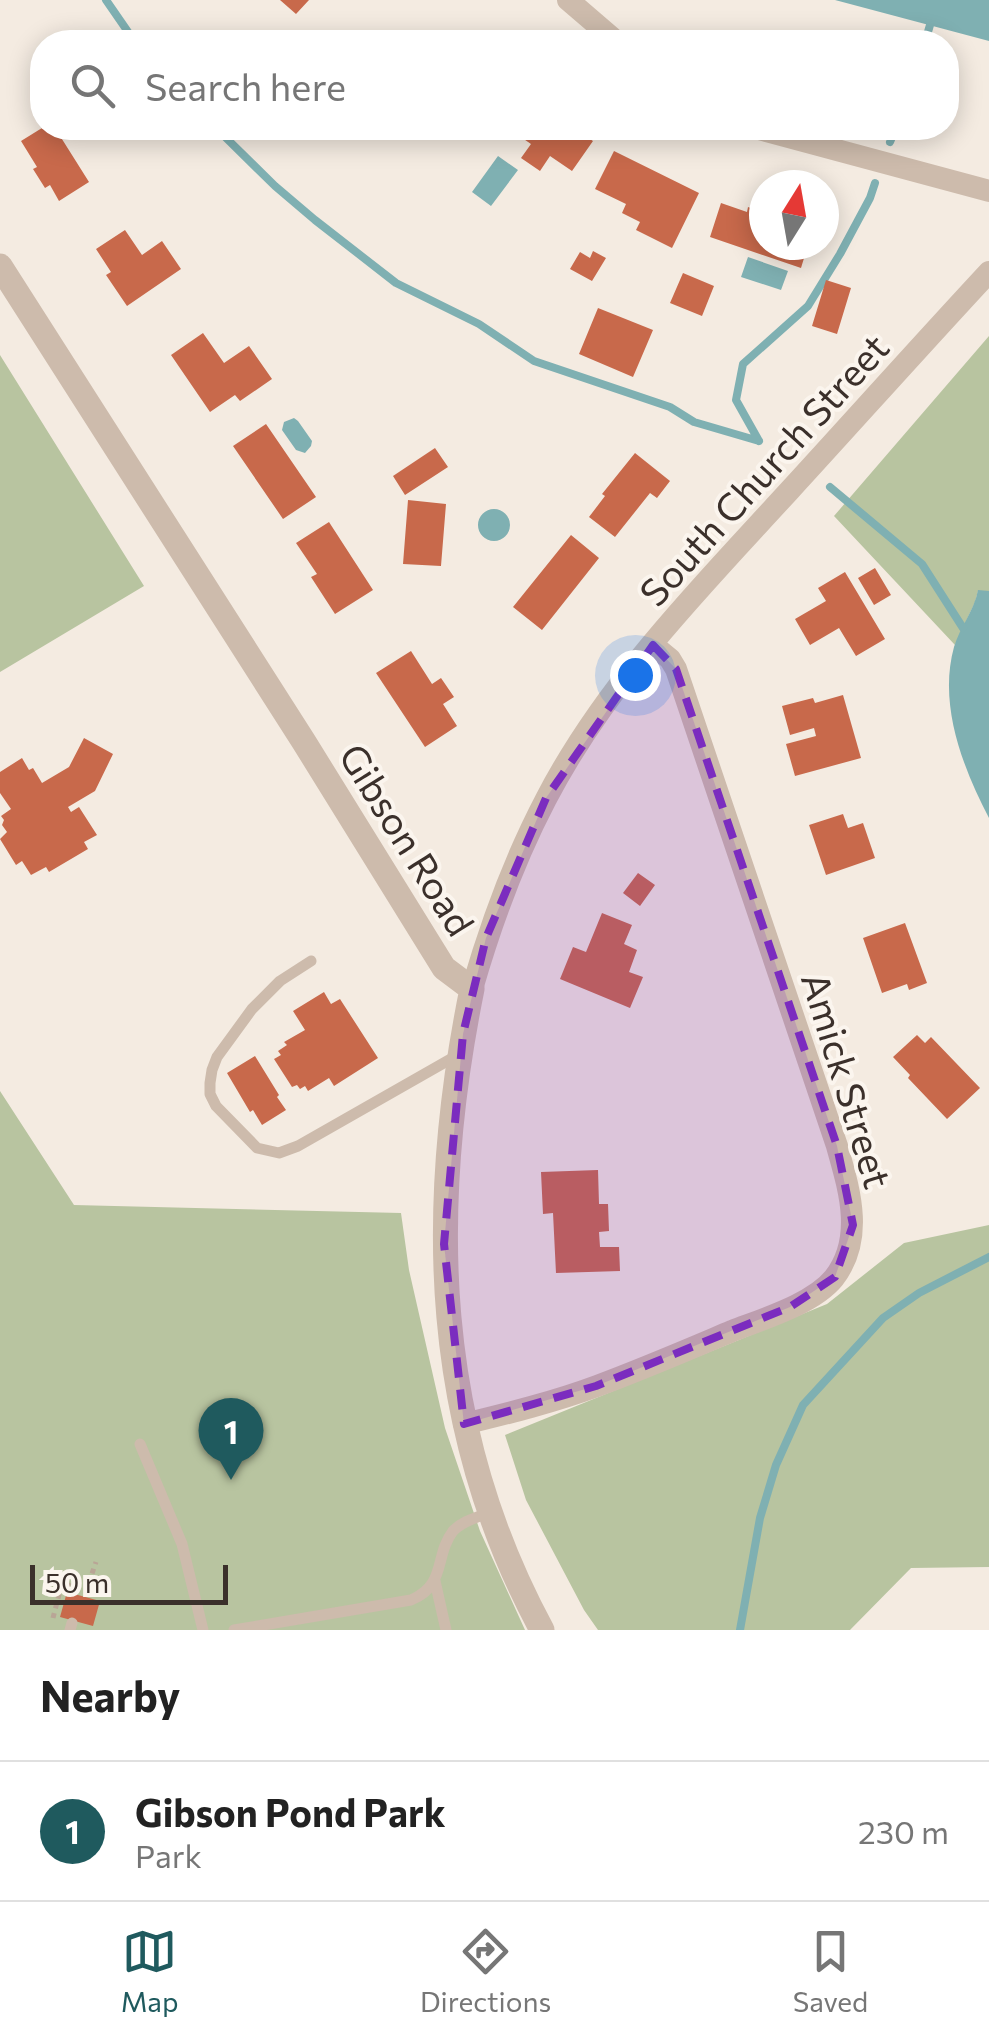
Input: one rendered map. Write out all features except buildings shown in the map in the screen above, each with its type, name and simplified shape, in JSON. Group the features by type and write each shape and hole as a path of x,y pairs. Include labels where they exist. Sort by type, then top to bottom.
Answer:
{"street":[{"path":"568,0 603,30"},
{"path":"800,140 989,191"},
{"name":"Gibson Road","path":"0,266 444,968 472,990 449,1137 444,1244 454,1378 490,1512 542,1630"},
{"name":"South Church Street","path":"472,990 504,888 546,798 589,728 711,576 989,272"},
{"name":"Amick Street","path":"464,1424 596,1386 790,1307 823,1289 835,1277 850,1243 852,1203 837,1146 676,669 653,644"}],"lane":[{"path":"311,961 280,981 252,1009 212,1070 210,1094 216,1106 257,1148 279,1153 298,1146 460,1054"},
{"path":"140,1444 182,1544 203,1630"},
{"path":"234,1630 410,1600 435,1581 456,1528 490,1512"},
{"path":"435,1581 446,1630"}],"path":[{"path":"71,1627 52,1618 62,1583 86,1591 96,1562"}],"highlighted area":[{"path":"653,645 676,669 837,1146 853,1225 835,1277 790,1307 596,1386 464,1424 444,1244 463,1034 486,938 546,798"}],"green space":[{"path":"989,336 989,591 978,591 955,645 834,516"},
{"path":"0,355 144,586 0,672"},
{"path":"0,1091 74,1205 401,1213 409,1270 445,1428 480,1531 525,1630 0,1630"},
{"path":"989,1225 989,1567 911,1568 850,1630 598,1630 526,1500 505,1435 827,1304 904,1243"}],"water":[{"path":"835,0 989,0 989,41"},
{"path":"498,156 518,170 491,206 472,192"},
{"path":"748,257 788,271 781,290 741,277"},
{"path":"294,418 312,441 305,453 296,450 282,430 284,422"},
{"path":"494,509 505,514 510,525 505,536 494,541 483,536 478,525 483,514"},
{"path":"978,590 989,591 989,818 962,757 949,691 954,647"}],"waterway":[{"path":"106,0 127,30"},
{"path":"929,30 930,25"},
{"path":"228,140 275,186 396,283 479,324 534,361 670,407 694,422 759,441"},
{"path":"759,441 736,400 743,364 808,306 840,254 875,183"},
{"path":"830,487 922,564 963,628"},
{"path":"740,1630 760,1518 776,1465 803,1405 883,1318 919,1293 989,1257"}],"place":[{"name":"Gibson Pond Park","path":"231,1480"}]}
